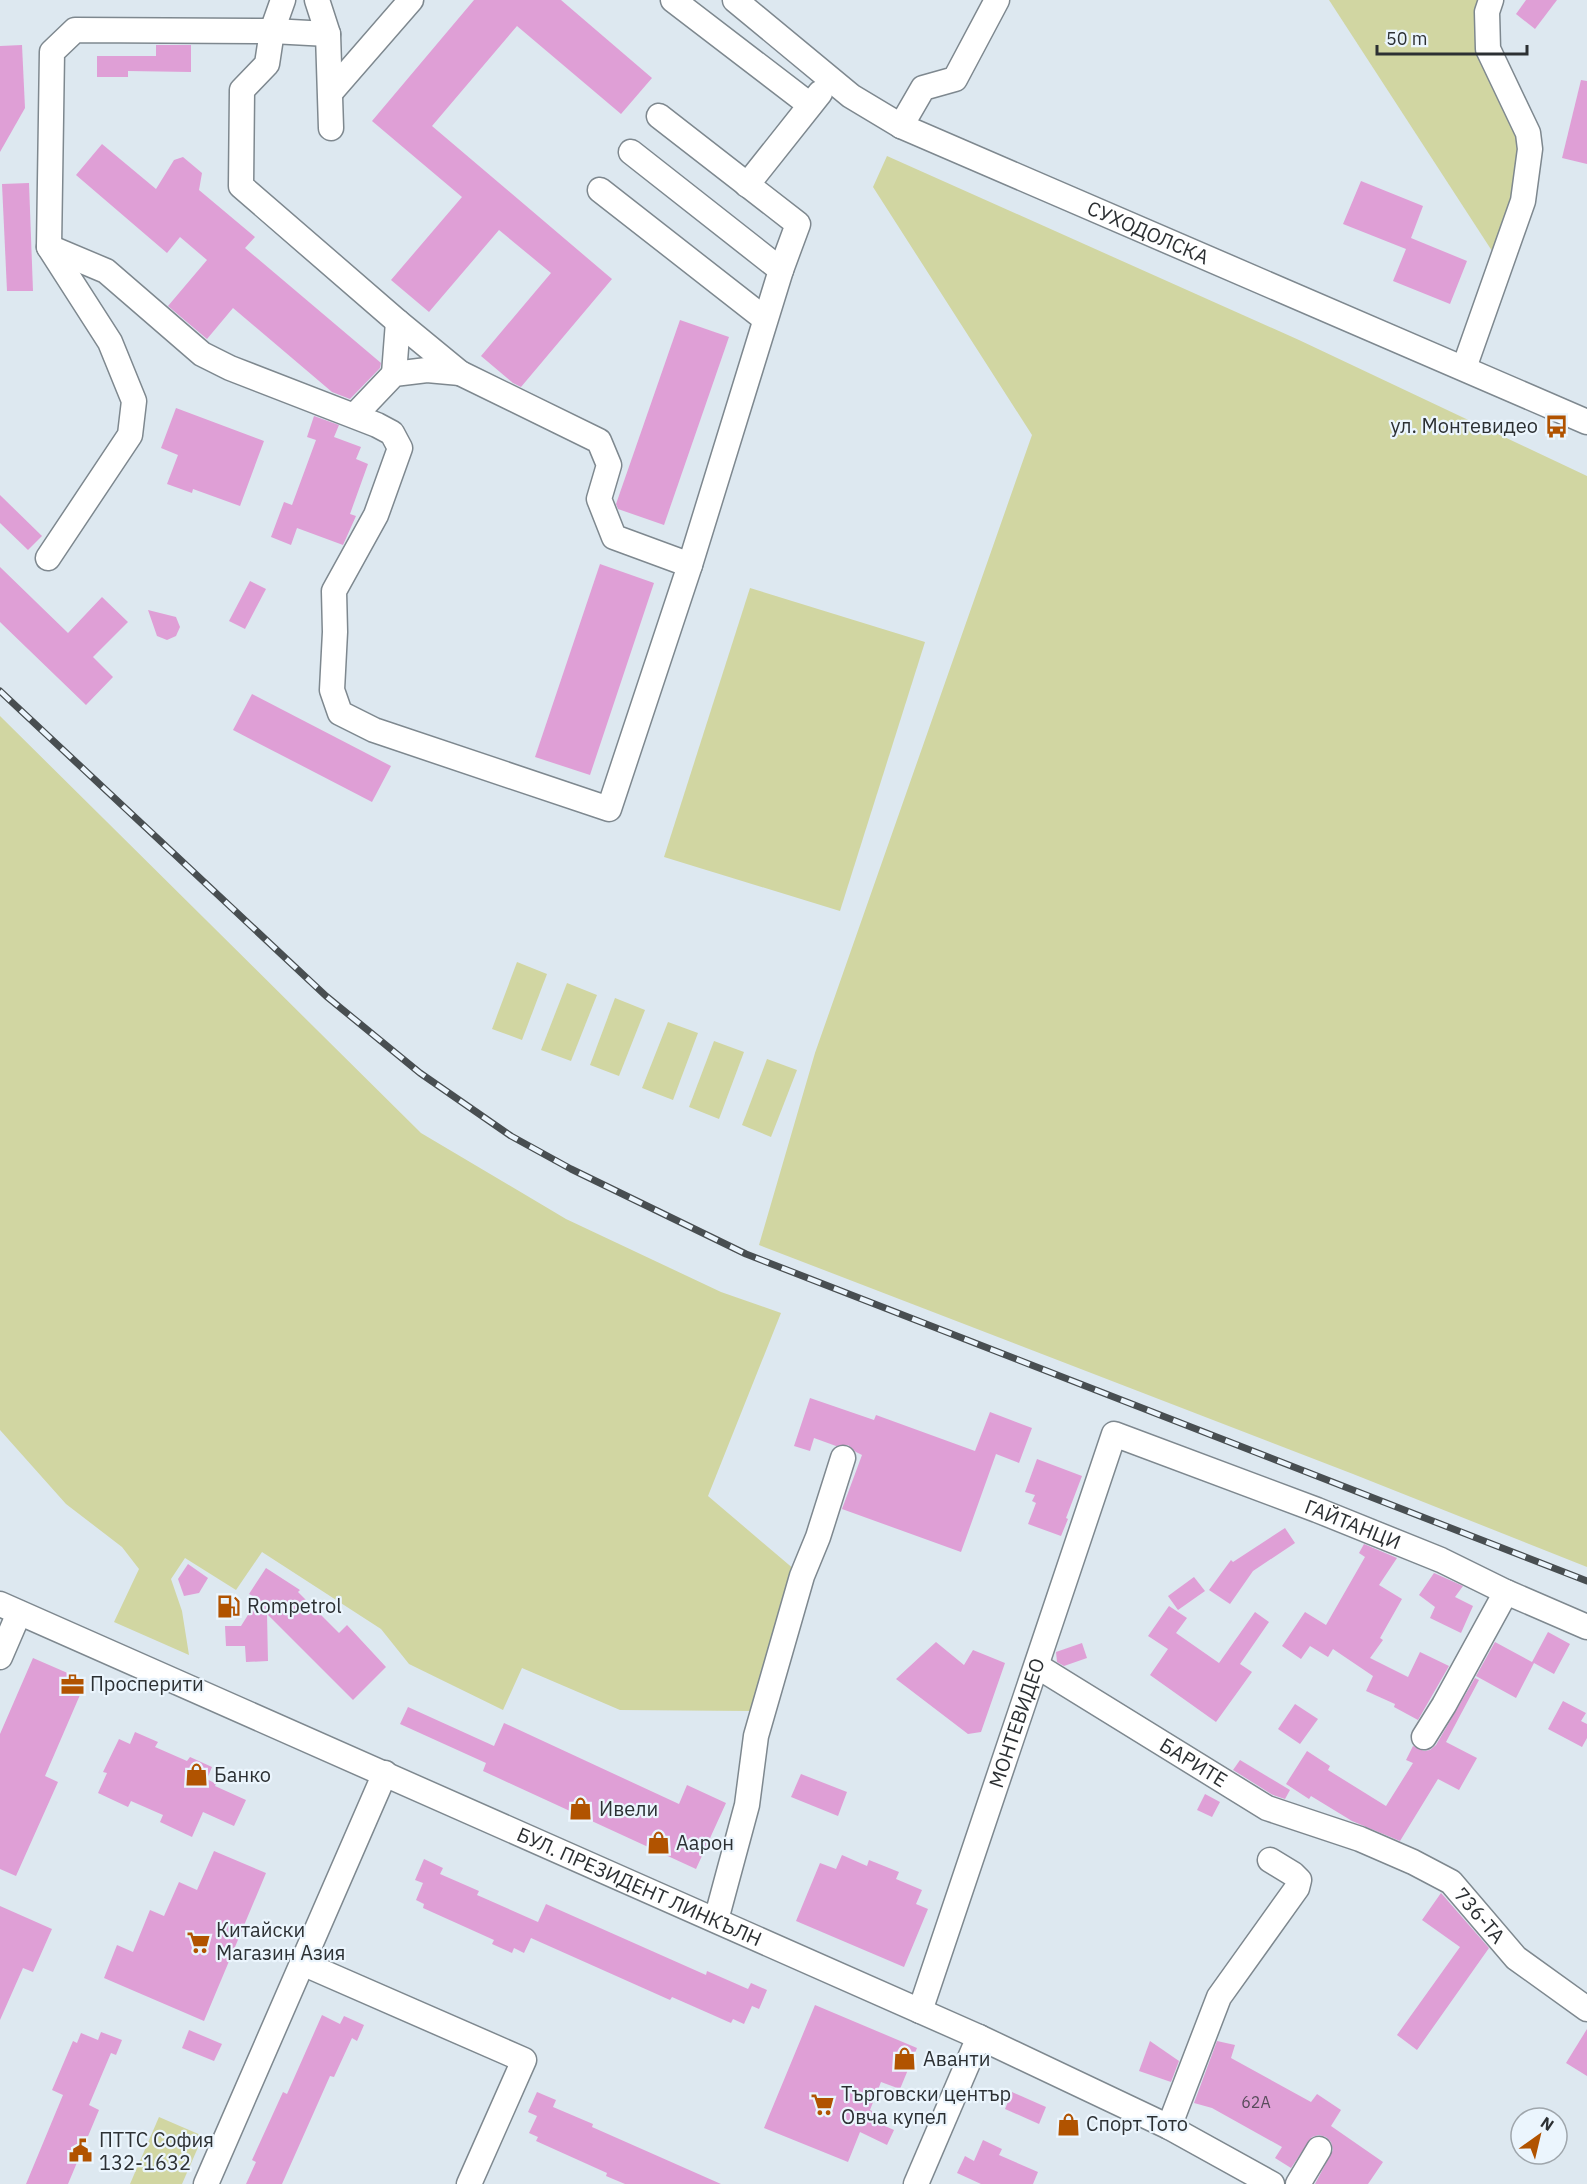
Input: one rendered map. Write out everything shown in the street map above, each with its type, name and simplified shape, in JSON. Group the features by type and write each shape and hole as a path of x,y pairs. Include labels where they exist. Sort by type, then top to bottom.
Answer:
{"street":[{"path":"282,0 272,31 267,64 242,90 241,186 460,373 599,441 609,465 599,499 614,537 690,565"},
{"path":"318,0 328,34 331,128"},
{"path":"331,92 411,0"},
{"path":"673,0 810,105"},
{"name":"СУХОДОЛСКА","path":"735,0 852,96 901,126 1587,422"},
{"path":"901,126 923,88 955,79 997,0"},
{"path":"1464,368 1523,201 1530,149 1528,133 1488,49 1487,12 1491,0"},
{"path":"48,558 130,435 134,401 110,342 49,248 52,52 75,30 272,31 328,34"},
{"path":"747,185 831,80"},
{"path":"49,248 106,271 202,354 230,368 355,415 392,433 400,448 376,515 334,591 335,632 332,690 340,714 374,730 609,809 690,565 765,319 798,224 659,116"},
{"path":"631,152 781,270"},
{"path":"600,190 765,319"},
{"path":"355,415 394,374 398,322"},
{"path":"394,374 427,370 460,373"},
{"name":"ГАЙТАНЦИ","path":"1114,1434 1317,1510 1441,1560 1506,1592 1587,1627"},
{"name":"МОНТЕВИДЕО","path":"920,2011 1114,1434"},
{"path":"716,1920 747,1804 756,1736 802,1576 818,1537 843,1458"},
{"path":"1424,1737 1506,1592"},
{"path":"0,1657 10,1608"},
{"name":"БУЛ. ПРЕЗИДЕНТ ЛИНКЪЛН","path":"10,1608 979,2037 1169,2127 1272,2184"},
{"name":"БАРИТЕ","path":"1037,1666 1267,1808 1360,1839"},
{"path":"206,2184 385,1773"},
{"name":"736-ТА","path":"1360,1839 1413,1862 1451,1882 1516,1958 1587,2009"},
{"path":"1169,2127 1219,1997 1297,1888 1299,1880 1270,1860"},
{"path":"302,1963 524,2061 469,2184"},
{"path":"916,2184 979,2037"},
{"path":"1298,2184 1319,2149"}],"green space":[{"path":"1329,0 1484,0 1522,139 1514,194 1494,254"},
{"path":"887,156 1299,340 1587,476 1587,1567 1353,1474 759,1245 815,1053 1032,435 873,187"},
{"path":"750,588 925,642 840,911 664,857"},
{"path":"0,716 421,1133 566,1219 721,1292 781,1313 708,1496 795,1570 751,1711 620,1710 522,1668 503,1710 409,1664 381,1629 262,1552 236,1590 185,1558 171,1579 182,1611 189,1655 114,1622 139,1569 122,1547 66,1504 0,1430"},
{"path":"517,962 547,974 522,1040 492,1029"},
{"path":"567,983 597,995 571,1061 541,1050"},
{"path":"615,998 645,1010 619,1076 590,1065"},
{"path":"668,1022 698,1033 673,1100 642,1088"},
{"path":"714,1041 744,1052 719,1119 689,1107"},
{"path":"767,1059 797,1070 771,1137 742,1125"},
{"path":"159,2117 203,2136 182,2184 130,2184"}],"building":[{"path":"474,0 561,0 652,78 621,114 517,26 432,126 612,279 521,387 481,356 551,273 499,230 429,312 391,280 462,197 372,121"},
{"path":"1526,0 1557,0 1535,29 1516,14"},
{"path":"22,45 25,108 0,152 0,46"},
{"path":"156,45 191,45 191,72 128,71 128,77 97,77 97,56 156,56"},
{"path":"1581,80 1587,81 1587,164 1562,158"},
{"path":"102,144 156,189 174,160 183,157 202,173 199,190 255,237 245,248 381,363 380,368 350,399 332,392 233,308 207,339 168,306 207,260 180,237 167,253 76,175"},
{"path":"1361,181 1423,206 1411,238 1467,261 1450,304 1393,281 1406,249 1343,224"},
{"path":"29,183 33,291 7,291 2,184"},
{"path":"680,320 729,337 664,525 618,509 616,504"},
{"path":"176,408 264,441 240,506 193,489 192,493 167,484 178,455 161,448"},
{"path":"314,416 339,425 334,437 361,447 356,459 368,464 350,514 356,516 343,545 297,528 291,545 271,537 284,502 292,505 316,440 307,437"},
{"path":"0,495 42,536 28,550 0,523"},
{"path":"600,564 654,583 590,775 535,757"},
{"path":"0,567 68,633 102,597 128,622 93,657 113,677 86,705 0,622"},
{"path":"250,581 266,589 245,629 229,621"},
{"path":"148,610 176,617 180,627 176,636 167,640 157,636"},
{"path":"252,694 391,766 372,802 233,730"},
{"path":"810,1398 874,1420 876,1415 975,1451 990,1412 1032,1428 1019,1463 996,1454 961,1552 842,1509 862,1455 848,1445 836,1446 814,1438 810,1451 794,1446"},
{"path":"1037,1459 1082,1476 1061,1536 1028,1524 1036,1503 1032,1501 1035,1495 1025,1492"},
{"path":"1285,1528 1295,1543 1253,1571 1230,1604 1209,1590 1231,1560 1233,1562"},
{"path":"1364,1544 1397,1558 1379,1585 1402,1599 1380,1638 1383,1640 1370,1658 1408,1677 1420,1652 1449,1666 1418,1720 1394,1707 1395,1704 1366,1691 1373,1676 1333,1649 1328,1657 1310,1646 1301,1659 1282,1646 1305,1612 1326,1625 1365,1557 1359,1553"},
{"path":"188,1564 208,1578 199,1593 184,1596 178,1579"},
{"path":"266,1568 300,1590 298,1592 339,1633 347,1625 386,1667 353,1700 267,1614 268,1661 246,1662 245,1646 226,1646 225,1626 241,1626 258,1599 249,1594"},
{"path":"1434,1573 1463,1586 1455,1597 1473,1606 1461,1633 1430,1618 1435,1607 1419,1595"},
{"path":"1194,1577 1205,1591 1178,1610 1168,1596"},
{"path":"1169,1606 1187,1618 1176,1633 1219,1663 1255,1612 1269,1622 1240,1664 1252,1672 1216,1722 1150,1675 1168,1649 1148,1636"},
{"path":"1548,1632 1570,1644 1554,1674 1534,1663 1516,1698 1476,1676 1495,1642 1532,1662"},
{"path":"936,1642 964,1665 973,1650 1005,1663 981,1732 968,1734 896,1679"},
{"path":"1082,1643 1087,1658 1064,1666 1057,1662 1056,1652"},
{"path":"33,1658 86,1681 45,1776 58,1782 16,1876 0,1869 0,1734"},
{"path":"1475,1678 1479,1680 1446,1742 1477,1758 1459,1790 1438,1779 1400,1841 1352,1821 1311,1796 1309,1799 1286,1784 1307,1751 1330,1766 1328,1770 1386,1806 1413,1763 1406,1760 1413,1746 1424,1751 1436,1745"},
{"path":"1563,1701 1586,1713 1581,1721 1587,1724 1587,1738 1582,1747 1548,1729"},
{"path":"1295,1704 1318,1719 1300,1744 1278,1729"},
{"path":"408,1707 494,1746 504,1723 679,1804 687,1785 726,1803 696,1869 483,1771 486,1763 400,1724"},
{"path":"135,1732 158,1742 155,1747 187,1761 190,1757 212,1767 207,1779 216,1784 215,1786 246,1800 234,1826 203,1812 192,1837 160,1822 163,1815 131,1801 128,1807 98,1793 107,1773 103,1772 119,1739 130,1744"},
{"path":"1240,1760 1290,1790 1285,1799 1273,1795 1233,1770"},
{"path":"801,1774 847,1792 838,1816 791,1797"},
{"path":"1205,1794 1220,1802 1212,1817 1197,1810"},
{"path":"214,1851 266,1873 204,2021 104,1978 117,1945 133,1952 150,1910 164,1916 179,1882 197,1890"},
{"path":"842,1855 867,1866 869,1860 899,1872 896,1879 922,1890 916,1904 928,1909 904,1967 796,1921 820,1863 836,1869"},
{"path":"424,1859 443,1868 440,1874 479,1891 477,1895 538,1922 546,1904 706,1975 707,1971 748,1989 751,1983 767,1990 759,2009 752,2006 744,2024 733,2019 731,2023 672,1997 670,2000 531,1938 524,1953 514,1948 512,1953 492,1944 494,1940 423,1908 424,1904 416,1900 423,1883 415,1880"},
{"path":"1441,1893 1489,1948 1417,2050 1397,2035 1460,1947 1422,1920"},
{"path":"0,1906 52,1929 33,1972 23,1968 0,2020"},
{"name":"Търговски център Овча купел","path":"815,2005 917,2048 900,2089 881,2082 870,2110 888,2119 885,2126 894,2130 887,2145 860,2132 848,2162 764,2128"},
{"path":"322,2015 340,2024 344,2016 364,2025 357,2041 352,2038 334,2077 330,2076 282,2184 246,2184 256,2162 252,2160 283,2092 287,2094"},
{"path":"1587,2029 1587,2076 1566,2063"},
{"path":"189,2030 222,2044 214,2061 182,2048"},
{"path":"101,2032 122,2040 116,2055 111,2053 89,2105 99,2110 68,2184 26,2184 63,2095 52,2090 73,2041 77,2043 81,2033 98,2040"},
{"path":"1150,2041 1179,2061 1171,2082 1139,2071"},
{"path":"1217,2041 1235,2045 1231,2058 1311,2102 1317,2094 1341,2110 1331,2126 1383,2162 1368,2184 1315,2184 1333,2150 1331,2142 1326,2137 1319,2135 1312,2137 1291,2168 1275,2158 1282,2147 1212,2108 1194,2103"},
{"path":"537,2092 556,2100 553,2107 593,2124 592,2127 721,2184 625,2184 606,2176 607,2173 536,2141 538,2137 529,2133 537,2116 528,2112"},
{"path":"1012,2092 1046,2107 1039,2124 1005,2109"},
{"path":"1064,2114 1078,2120 1072,2134 1058,2128"},
{"path":"983,2140 1002,2149 999,2155 1038,2172 1033,2184 981,2184 957,2173 965,2156 974,2161"}],"railway":[{"path":"0,691 326,996 420,1073 511,1136 571,1169 746,1254 1587,1581"}],"place":[{"name":"ул. Монтевидео","path":"1556,426"},
{"name":"Rompetrol","path":"229,1606"},
{"name":"Просперити","path":"72,1684"},
{"name":"Банко","path":"196,1775"},
{"name":"Ивели","path":"581,1809"},
{"name":"Аарон","path":"658,1843"},
{"name":"Китайски Магазин Азия","path":"198,1942"},
{"name":"Аванти","path":"905,2059"},
{"name":"Търговски център Овча купел","path":"823,2105"},
{"name":"Спорт Тото","path":"1068,2124"},
{"name":"ПТТС София 132-1632","path":"81,2151"}]}
